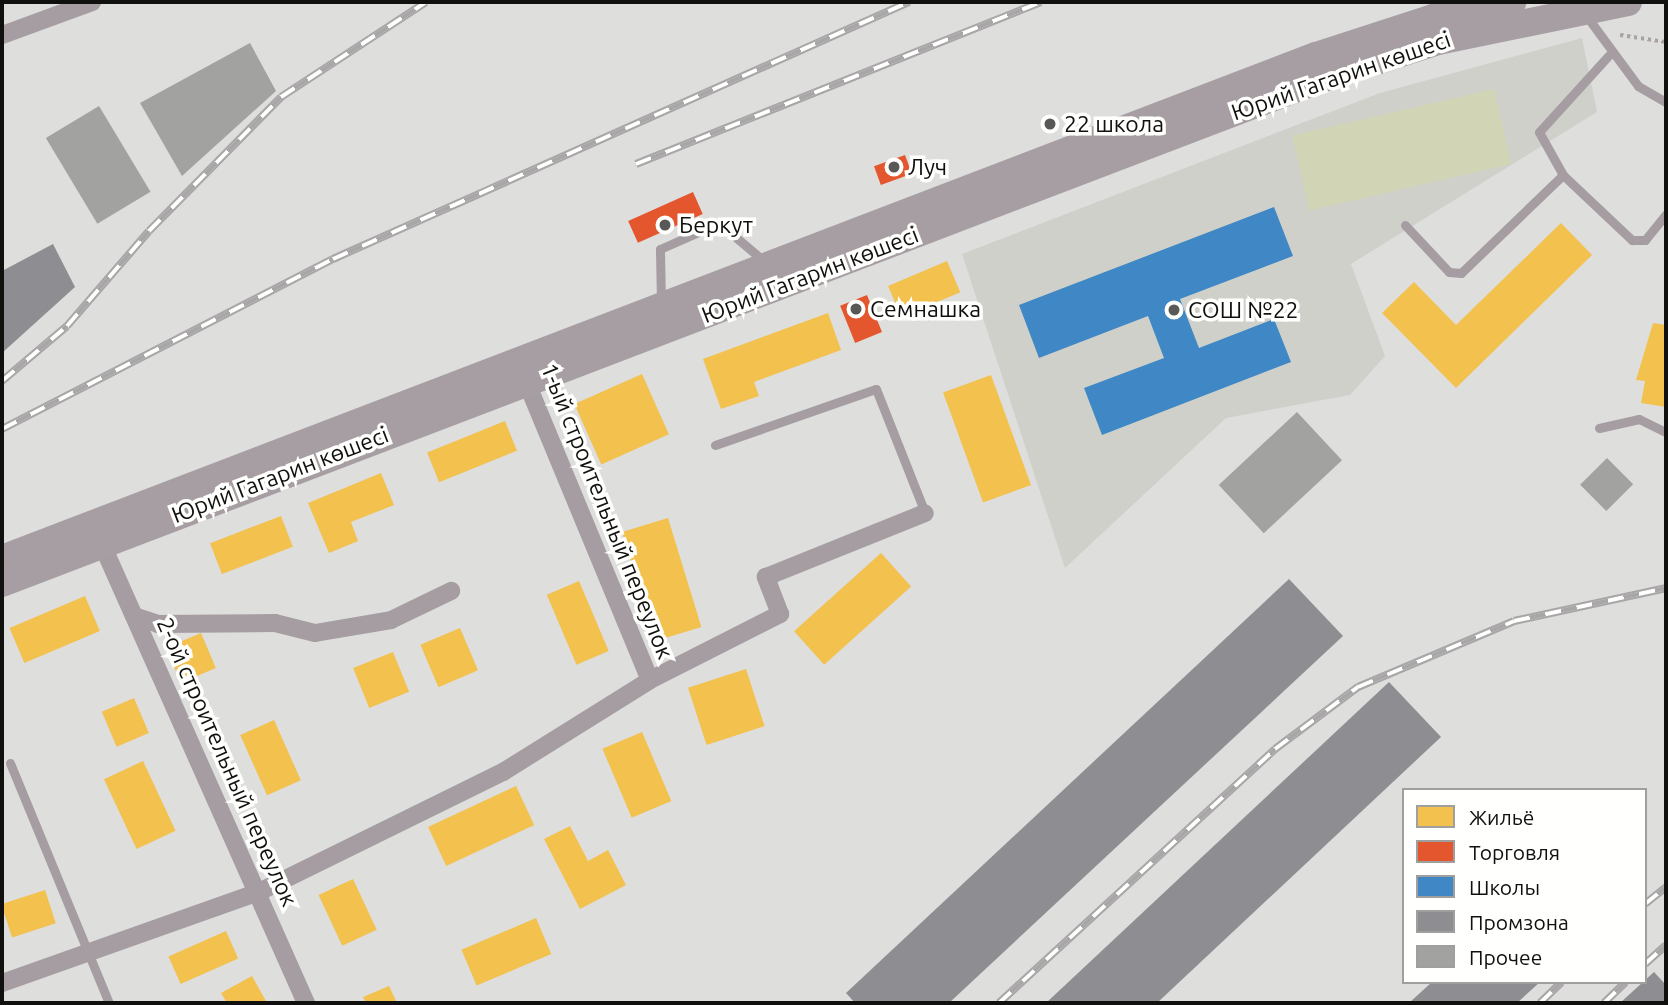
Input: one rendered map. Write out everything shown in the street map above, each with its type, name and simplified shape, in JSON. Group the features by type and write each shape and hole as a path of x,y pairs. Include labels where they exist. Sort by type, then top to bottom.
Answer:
{"main road":[{"name":"Юрий Гагарин көшесі","path":"2,583 523,372 661,307 769,265 1338,49 1513,2"},
{"name":"Юрий Гагарин көшесі","path":"2,559 523,372 1324,78 1438,41 1583,9 1628,2"}],"street":[{"path":"2,35 92,2"},
{"name":"1-ый строительный переулок","path":"523,372 650,680"},
{"name":"1-ый строительный переулок","path":"2,984 259,892 503,772 650,680 780,614 765,577 925,513"},
{"name":"2-ой строительный переулок","path":"101,542 259,892 306,1003"},
{"path":"134,616 158,624 275,623 315,633 391,620 450,592"}],"lane":[{"path":"1583,9 1609,55 1638,86 1666,102"},
{"path":"1609,55 1539,132 1563,175 1632,240 1645,240 1666,214"},
{"path":"1405,225 1448,272 1461,273 1563,175"},
{"path":"661,307 660,249 719,223 769,265"},
{"path":"715,445 876,389 925,513"},
{"path":"1599,428 1639,419 1666,432"},
{"path":"10,763 109,1003"}],"shaded area":[{"name":"СОШ №22","path":"1582,38 1597,112 1351,264 1385,356 1350,395 1226,418 1065,568 962,254 1380,93"}],"green space":[{"path":"1494,89 1511,164 1310,211 1292,136"}],"building: Жильё":[{"path":"1561,223 1592,255 1456,388 1382,313 1414,282 1456,325"},
{"path":"947,261 960,292 901,317 888,286"},
{"path":"828,313 841,350 754,382 759,396 721,409 703,359"},
{"path":"1653,323 1666,325 1666,407 1641,403 1645,381 1636,380"},
{"path":"642,374 669,434 601,464 574,404"},
{"path":"991,375 1031,485 983,502 943,392"},
{"path":"505,421 517,451 439,482 427,452"},
{"path":"381,473 394,505 351,522 358,541 329,553 308,503"},
{"path":"281,516 293,547 222,574 210,543"},
{"path":"668,518 701,627 655,641 622,532"},
{"path":"881,553 911,586 824,665 794,631"},
{"path":"579,581 609,651 576,665 547,595"},
{"path":"85,596 100,631 24,663 10,628"},
{"path":"460,628 478,670 438,687 420,645"},
{"path":"201,633 216,668 181,683 166,648"},
{"path":"393,652 409,692 369,708 353,668"},
{"path":"746,669 765,726 707,745 688,688"},
{"path":"134,698 149,733 117,747 102,712"},
{"path":"274,720 301,780 267,795 240,735"},
{"path":"642,732 671,801 632,818 602,749"},
{"path":"143,761 176,831 137,849 104,779"},
{"path":"516,786 534,825 446,866 428,827"},
{"path":"570,826 588,861 608,850 626,885 580,909 544,839"},
{"path":"353,879 377,930 342,946 319,895"},
{"path":"45,890 56,923 12,938 2,904"},
{"path":"536,918 551,954 477,986 461,950"},
{"path":"226,931 238,958 181,984 168,957"},
{"path":"252,976 267,1003 227,1003 221,993"},
{"path":"389,986 397,1003 366,1003 363,997"}],"building: Торговля":[{"path":"905,155 912,174 881,185 874,166"},
{"path":"693,192 703,214 638,243 628,221"},
{"path":"867,295 882,332 855,343 840,306"}],"building: Школы":[{"path":"1274,207 1293,256 1180,299 1199,348 1274,319 1291,362 1102,435 1084,388 1164,358 1148,316 1039,358 1019,305"}],"building: Промзона":[{"path":"53,244 75,287 2,353 2,271"},
{"path":"1289,579 1343,636 949,1003 855,1003 846,993"},
{"path":"1389,682 1441,737 1157,1003 1046,1003"},
{"path":"1654,972 1666,985 1666,1003 1620,1003 1641,984 1647,984 1647,978"},
{"path":"1430,984 1538,984 1517,1003 1409,1003"}],"building: Прочее":[{"path":"250,43 276,91 182,176 140,103"},
{"path":"99,106 151,192 97,224 46,138"},
{"path":"1297,412 1342,460 1264,533 1219,485"},
{"path":"1607,458 1633,484 1606,511 1580,485"}],"railway":[{"path":"2,381 67,326 149,231 281,97 426,2"},
{"path":"2,429 333,259 909,2"},
{"path":"636,164 1041,2"},
{"path":"999,1003 1275,749 1358,687 1514,621 1666,588"},
{"path":"1647,902 1666,887"},
{"path":"1647,962 1666,945"},
{"path":"1540,1003 1560,984"},
{"path":"1604,1003 1624,984"}],"place":[{"name":"22 школа","path":"1050,124"},
{"name":"Луч","path":"894,167"},
{"name":"Беркут","path":"665,225"},
{"name":"Семнашка","path":"856,309"},
{"name":"СОШ №22","path":"1174,310"}]}
